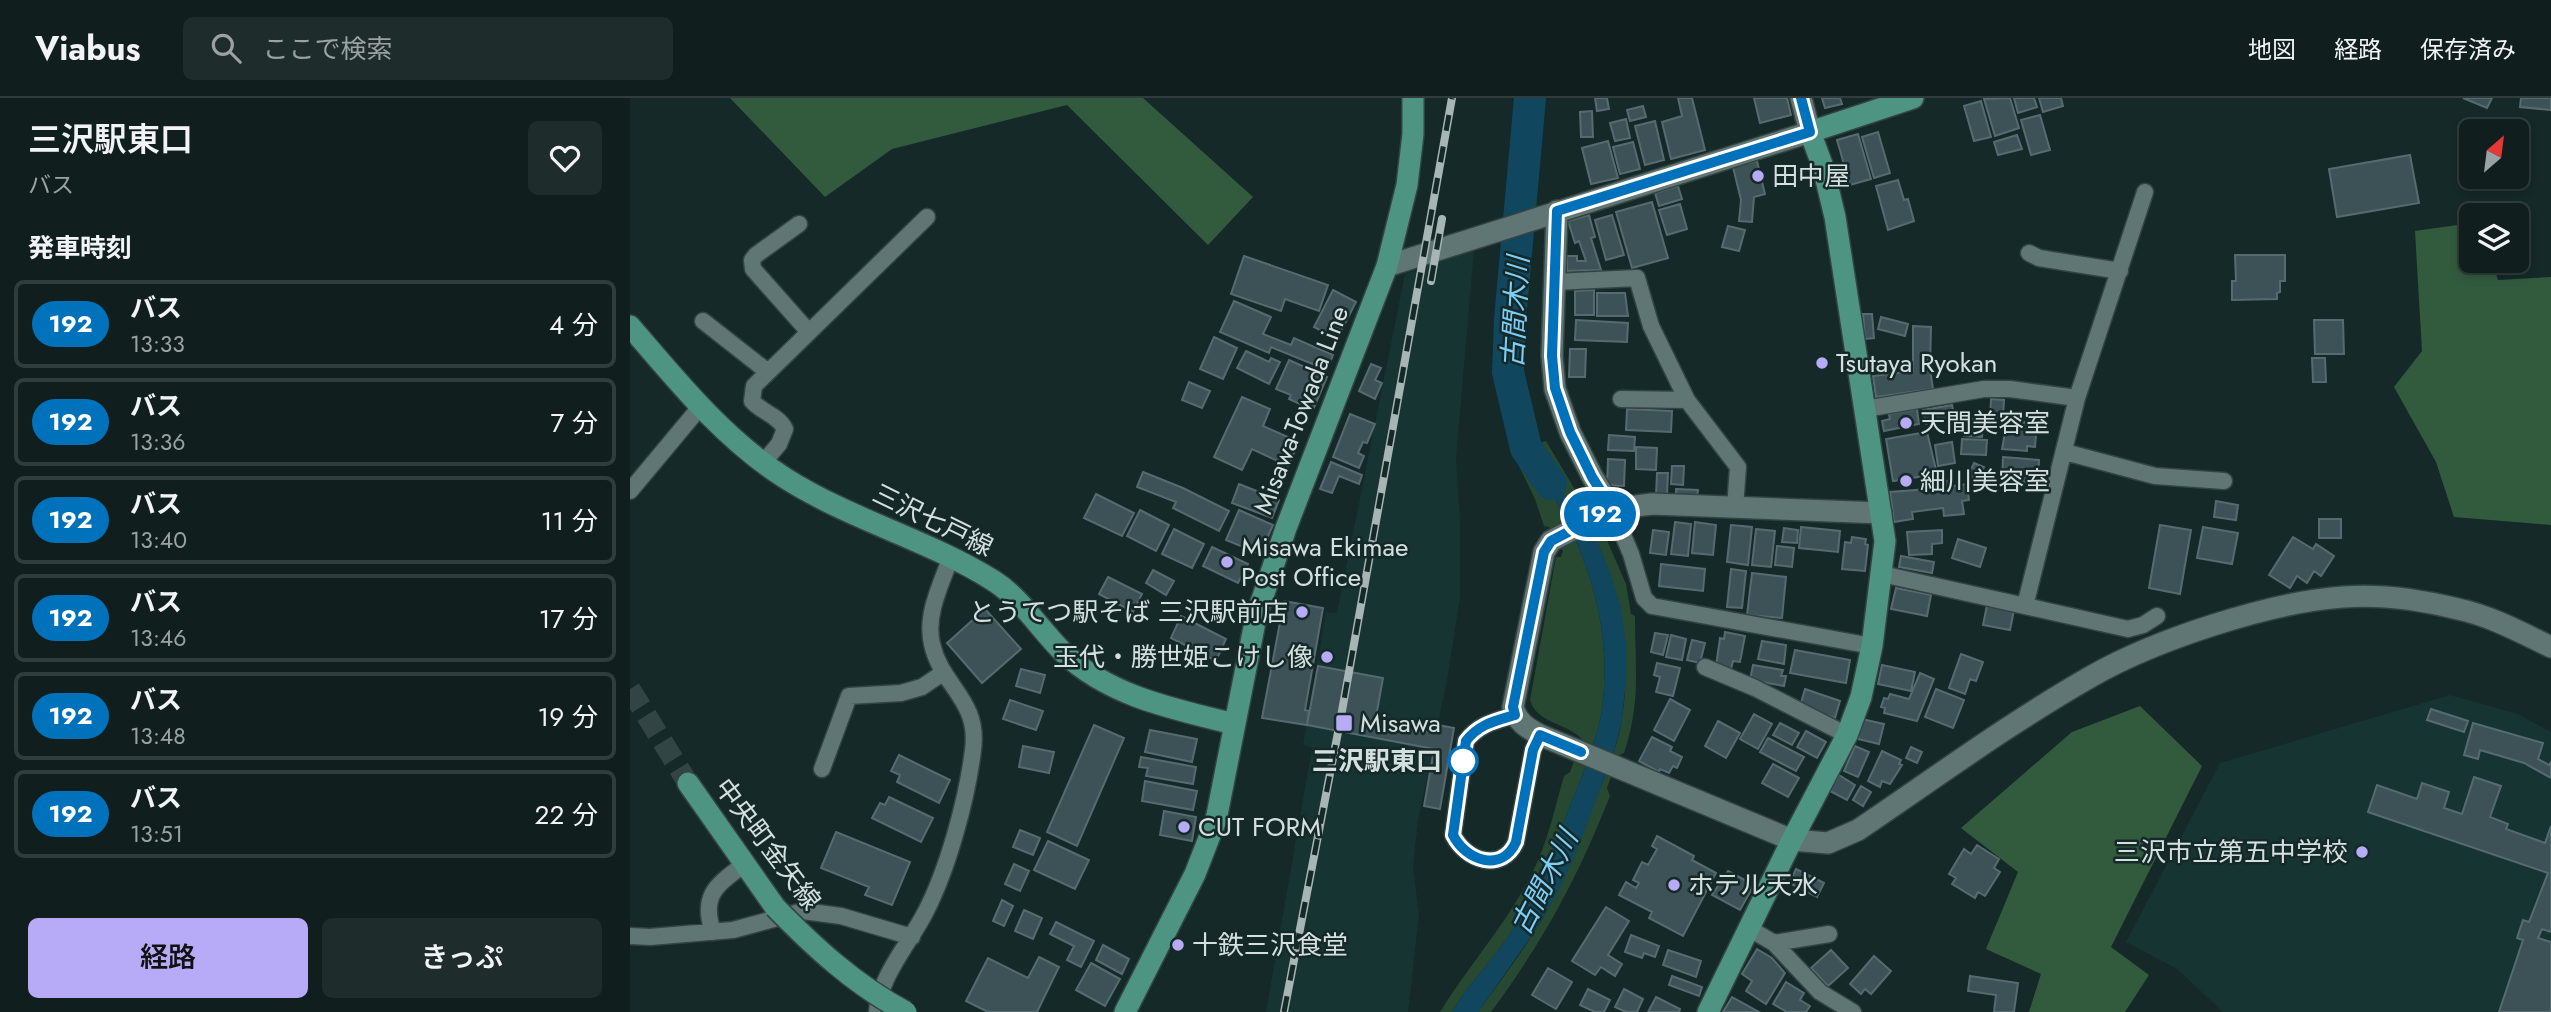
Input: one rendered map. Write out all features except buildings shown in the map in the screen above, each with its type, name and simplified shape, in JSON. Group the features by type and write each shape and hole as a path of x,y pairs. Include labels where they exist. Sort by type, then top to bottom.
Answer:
{"main road":[{"name":"Misawa-Towada Line","path":"1125,1012 1195,874 1216,820 1256,617 1286,527 1387,266 1407,185 1413,134 1413,98"},
{"path":"1708,1012 1847,735 1861,697 1882,574 1885,541 1835,217 1823,167 1810,132 1913,98"},
{"name":"三沢七戸線","path":"630,326 716,422 763,463 786,479 819,497 951,557 998,583 1065,654 1098,679 1160,705 1234,724"},
{"name":"中央町金矢線","path":"688,783 775,907 821,954 883,1000 906,1012"}],"street":[{"path":"1387,266 1810,132 1801,98"},
{"path":"2025,606 2077,398 2145,192"},
{"path":"1551,213 1552,356 1555,388 1570,432 1630,554 1644,598 1652,606 1871,646"},
{"path":"763,463 784,437 785,429 782,422 758,408 752,401 754,386 927,217"},
{"path":"799,224 752,260 753,269 808,331"},
{"path":"2029,253 2039,258 2120,271"},
{"path":"1553,282 1637,278 1651,326 1686,400 1738,467 1735,507"},
{"path":"703,321 768,372"},
{"path":"1865,410 1984,389 2010,389 2077,398"},
{"path":"1621,399 1686,400"},
{"path":"630,491 701,406"},
{"path":"2065,452 2155,476 2224,481"},
{"path":"1881,513 1652,504 1607,511 1551,541 1544,552 1538,576 1513,707 1515,715 1522,725 1540,735 1792,840 1828,843 1858,830 2018,722 2094,675 2154,647 2254,615 2301,603 2344,597 2405,599 2460,609 2512,628 2551,648"},
{"path":"877,1012 877,1001 887,979 927,910 958,821 974,749 970,710 944,672 932,645 930,622 951,557"},
{"path":"1882,574 2128,629 2143,625 2157,616"},
{"path":"1705,667 1755,688 1847,735"},
{"path":"822,768 849,696 901,693 922,687 944,672"},
{"path":"1515,715 1485,724 1474,731 1466,741 1453,835 1459,847 1469,856 1492,860 1503,859 1511,853 1516,842 1533,750 1540,735"},
{"path":"713,932 707,915 709,899 722,881 746,863"},
{"path":"630,936 650,937 733,930 803,911 841,916 912,937"},
{"path":"1750,929 1774,943 1820,992 1853,1012"},
{"path":"1774,943 1829,934"}],"shaded area":[{"path":"1474,250 1456,459 1460,521 1460,598 1447,680 1418,821 1413,867 1419,914 1408,1012 1266,1012 1312,748 1303,745 1326,612 1337,613 1405,274"},
{"name":"三沢市立第五中学校","path":"2450,695 2518,714 2551,732 2551,1012 2223,1012 2177,969 2126,942 2220,763"}],"green space":[{"path":"730,98 1143,98 1253,197 1208,245 1067,105 892,149 825,197"},
{"path":"2459,225 2459,273 2496,273 2498,280 2551,277 2551,525 2454,517 2436,462 2394,387 2422,351 2415,231"},
{"path":"1546,441 1596,530 1603,531 1626,584 1631,614 1635,616 1633,718 1624,753 1619,755 1607,788 1610,796 1558,908 1527,960 1491,1012 1478,1012 1530,939 1567,872 1614,753 1625,695 1625,648 1612,580 1592,531 1531,446"},
{"path":"1524,448 1574,537 1596,600 1605,666 1601,716 1583,774 1521,917 1452,1012 1440,1012 1506,918 1529,879 1546,838 1564,776 1570,772 1582,739 1539,714 1530,700 1556,557 1561,557 1563,551 1549,527 1544,526 1535,499 1512,452"},
{"path":"2140,706 2202,766 2111,947 2149,975 2125,1012 2029,1012 2041,974 1986,949 2018,872 1961,828 2072,732"}],"water":[{"path":"1531,446 1555,473 1562,492 1594,533 1609,570 1621,608 1626,644 1622,720 1615,748 1579,846 1557,894 1535,931 1478,1012 1452,1012 1521,917 1548,860 1588,760 1601,716 1605,666 1596,600 1574,537 1524,448"}],"waterway":[{"name":"古間木川","path":"1530,98 1510,320 1508,372 1526,448 1551,484"}],"tunnel":[{"path":"630,689 688,783"}],"railway":[{"path":"1284,1012 1340,722 1452,98"},
{"path":"1431,281 1442,219"}],"bus line":[{"name":"192","path":"1581,752 1540,735 1533,750 1516,842 1511,853 1503,859 1492,860 1469,856 1459,847 1453,835 1466,741 1474,731 1485,724 1515,715 1513,707 1544,552 1551,541 1612,509 1592,477 1570,432 1555,388 1552,356 1557,211 1810,132 1801,98"}],"place":[{"name":"田中屋","path":"1758,176"},
{"name":"Tsutaya Ryokan","path":"1822,363"},
{"name":"天間美容室","path":"1906,423"},
{"name":"細川美容室","path":"1906,481"},
{"name":"Misawa Ekimae Post Office","path":"1227,562"},
{"name":"とうてつ駅そば 三沢駅前店","path":"1302,612"},
{"name":"玉代・勝世姫こけし像","path":"1327,657"},
{"name":"Misawa","path":"1344,723"},
{"name":"三沢駅東口","path":"1463,761"},
{"name":"CUT FORM","path":"1184,827"},
{"name":"三沢市立第五中学校","path":"2362,852"},
{"name":"ホテル天水","path":"1674,885"},
{"name":"十鉄三沢食堂","path":"1178,945"}]}
